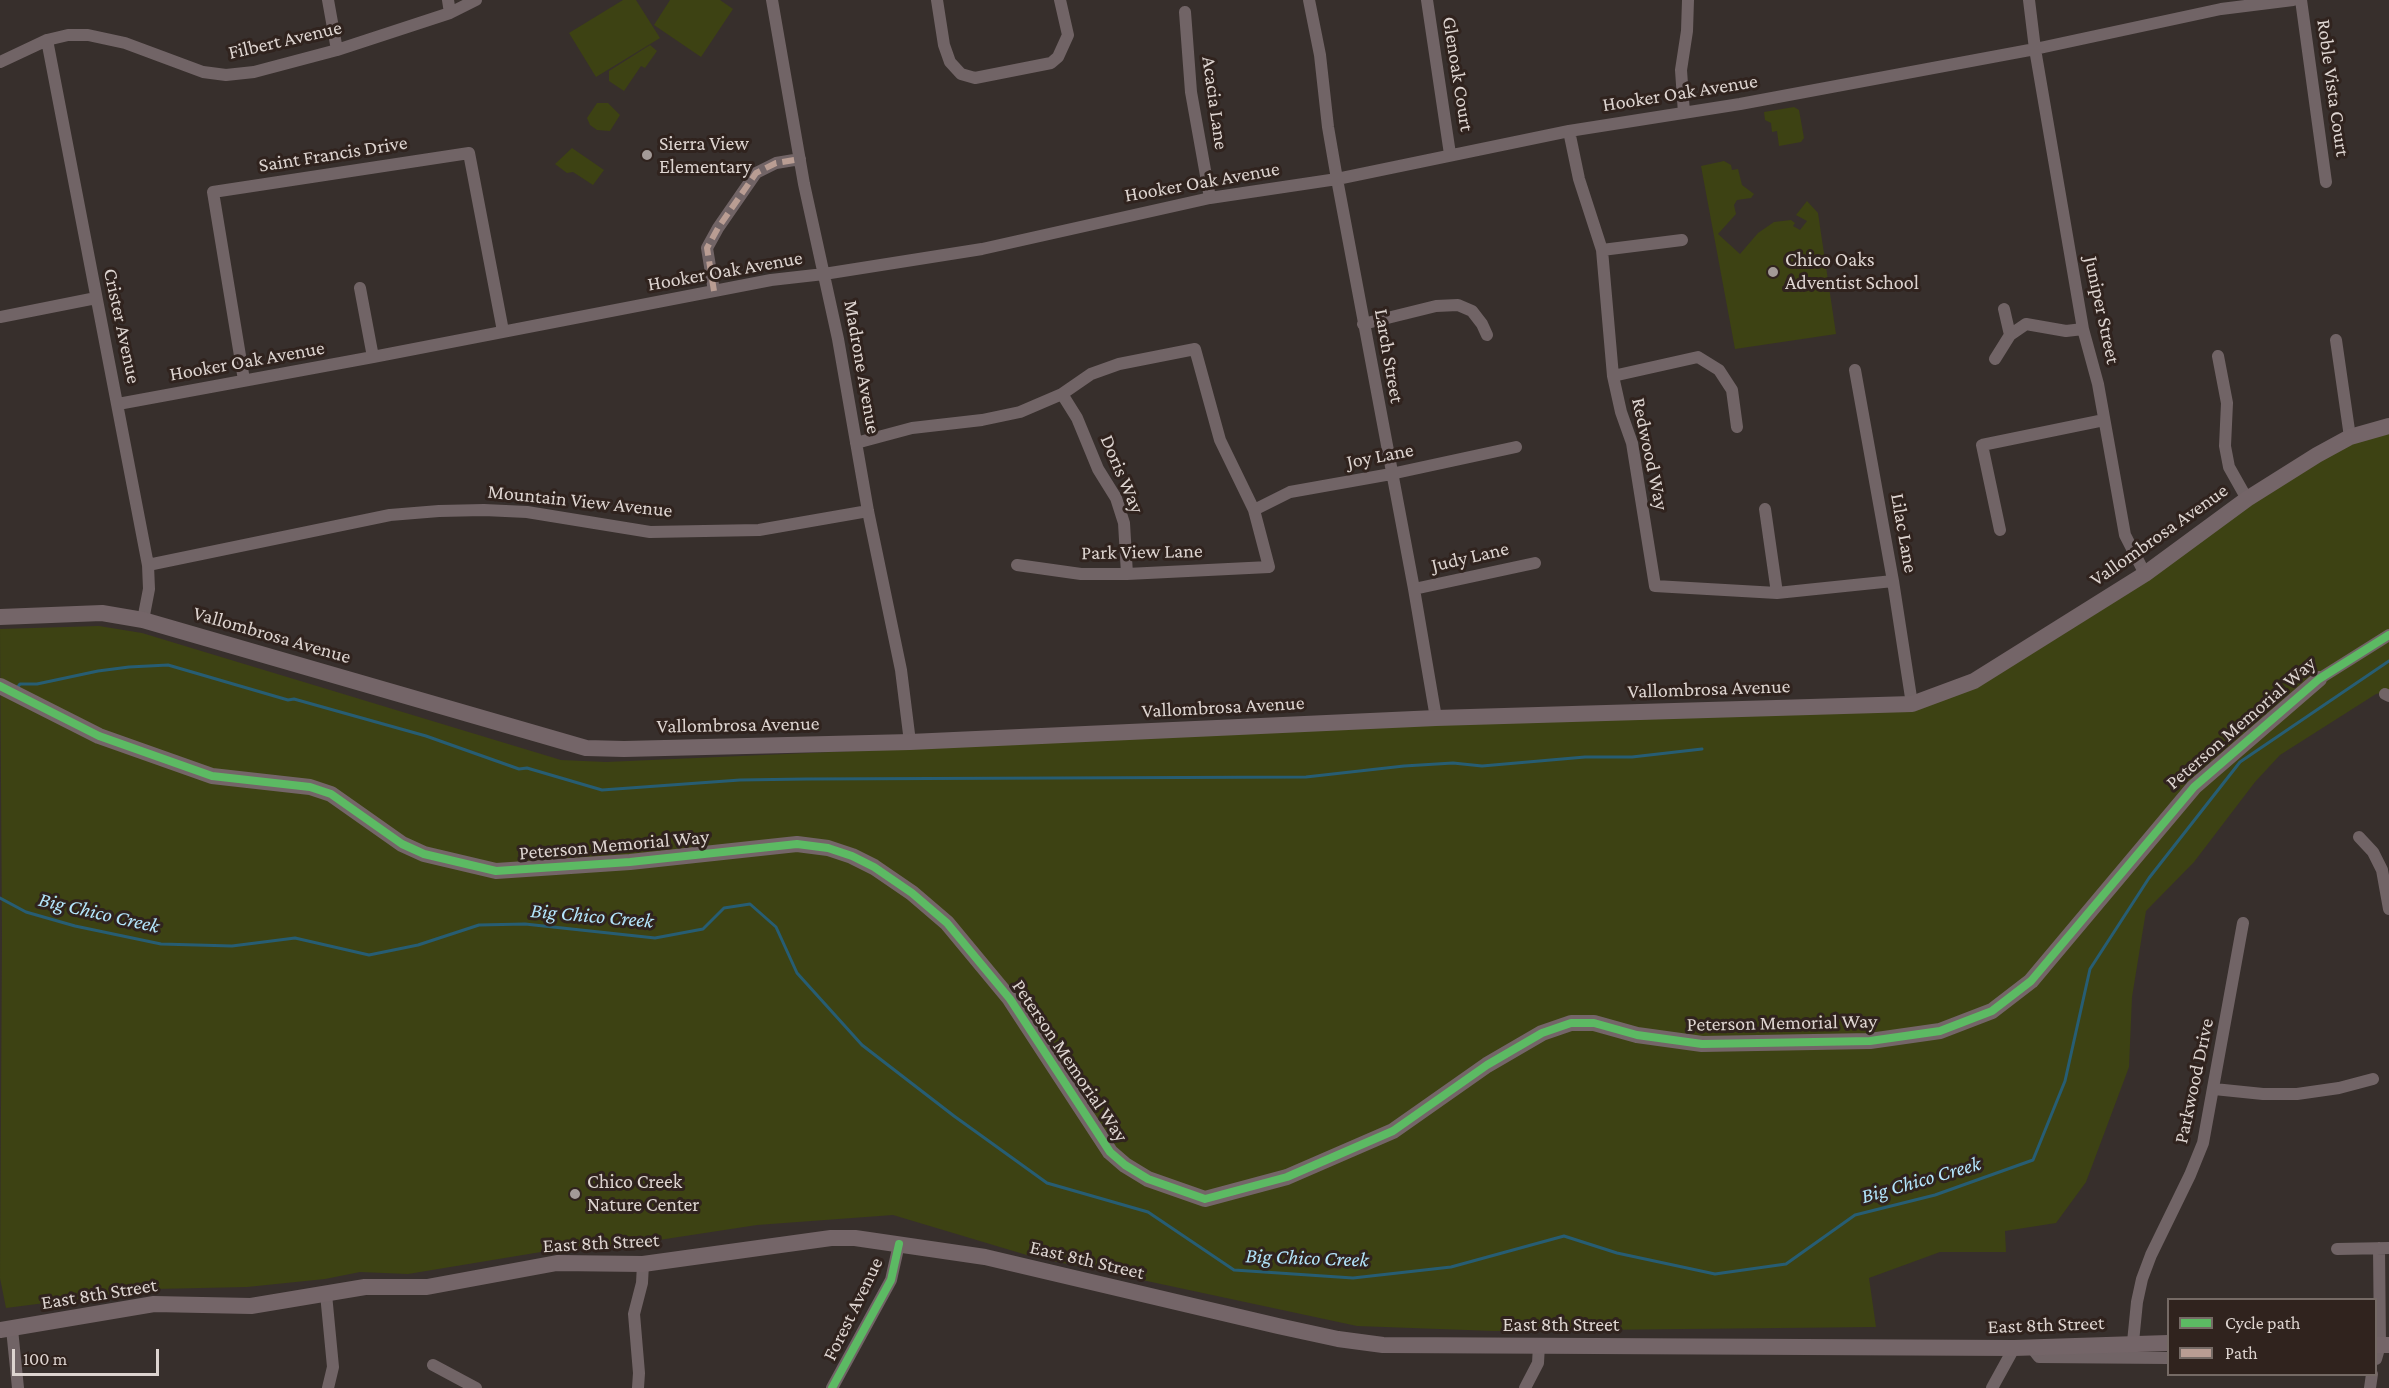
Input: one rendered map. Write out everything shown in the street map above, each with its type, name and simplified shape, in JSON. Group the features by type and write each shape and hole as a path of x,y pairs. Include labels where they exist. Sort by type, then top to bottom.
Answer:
{"street":[{"path":"328,0 337,50"},
{"path":"448,0 450,13"},
{"name":"Filbert Avenue","path":"0,62 46,40 68,35 101,36 203,72 226,75 254,72 337,50 450,13 476,0"},
{"name":"Madrone Avenue","path":"772,0 800,159 901,670 910,742"},
{"path":"937,0 944,45 950,62 961,74 975,78 1051,63 1058,57 1068,35 1060,0"},
{"name":"Larch Street","path":"1309,0 1320,55 1336,179 1414,589 1436,718"},
{"name":"Glenoak Court","path":"1427,0 1450,154"},
{"path":"1684,113 1681,70 1687,31 1688,0"},
{"name":"Juniper Street","path":"2030,0 2035,50 2083,329 2098,384 2125,535 2145,574"},
{"name":"Hooker Oak Avenue","path":"118,404 771,280 982,249 1210,198 1336,179 1569,131 1684,113 2035,50 2220,4 2294,0"},
{"name":"Roble Vista Court","path":"2301,0 2326,182"},
{"name":"Acacia Lane","path":"1185,12 1191,92 1210,198"},
{"name":"Crister Avenue","path":"46,40 148,565 149,589 143,620"},
{"name":"Redwood Way","path":"1569,131 1579,179 1602,250 1613,376 1621,412 1632,443 1655,585 1777,593 1893,581"},
{"name":"Saint Francis Drive","path":"244,380 213,192 469,153 503,331"},
{"path":"714,291 707,248 718,228 756,173 776,163 800,159"},
{"path":"1602,250 1682,240"},
{"path":"360,288 373,357"},
{"path":"0,317 96,298"},
{"path":"1363,324 1436,306 1458,305 1472,311 1487,335"},
{"path":"2004,309 2010,335"},
{"path":"1995,359 2010,335 2026,324 2066,331 2083,329"},
{"path":"2336,340 2350,437"},
{"path":"856,443 912,428 982,420 1020,412 1062,394 1091,374 1119,364 1195,349 1220,440 1254,510"},
{"path":"2218,356 2227,403 2225,446 2229,467 2247,499"},
{"path":"1613,376 1698,357 1719,370 1732,390 1737,427"},
{"name":"Lilac Lane","path":"1855,370 1893,581 1912,704"},
{"name":"Doris Way","path":"1062,394 1077,418 1098,469 1116,498 1124,522 1127,574"},
{"path":"2000,530 1982,445 2104,420"},
{"name":"Vallombrosa Avenue","path":"0,617 102,613 143,620 586,748 910,742 1436,718 1912,704 1974,681 2145,574 2247,499 2350,437 2389,426"},
{"name":"Joy Lane","path":"1254,510 1290,492 1391,474 1516,447"},
{"path":"1765,509 1777,593"},
{"name":"Park View Lane","path":"1017,565 1081,574 1269,567 1254,510"},
{"name":"Mountain View Avenue","path":"148,565 390,515 439,511 527,512 650,532 759,530 868,512"},
{"name":"Judy Lane","path":"1414,589 1535,563"},
{"name":"Peterson Memorial Way","path":"0,686 99,736 212,776 310,787 331,794 402,844 424,854 496,871 630,862 797,844 828,848 852,856 912,892 947,923 1010,999 1110,1152 1125,1165 1148,1179 1205,1199 1287,1177 1393,1131 1487,1065 1542,1033 1571,1023 1594,1023 1637,1035 1702,1044 1869,1041 1940,1031 1992,1011 2031,981 2194,787 2319,679 2389,635"},
{"path":"2359,837 2373,852 2382,870 2389,909"},
{"name":"Parkwood Drive","path":"2133,1342 2142,1279 2203,1143 2243,923"},
{"path":"2214,1089 2263,1094 2297,1094 2339,1089 2373,1079"},
{"name":"East 8th Street","path":"6,1330 154,1304 251,1306 365,1287 427,1287 557,1263 643,1264 831,1238 855,1238 985,1257 1338,1339 1383,1345 2032,1348 2133,1342 2167,1343"},
{"name":"Forest Avenue","path":"832,1388 891,1280 899,1244"},
{"path":"2337,1249 2384,1248 2380,1349"},
{"path":"638,1388 639,1373 634,1314 642,1283 643,1264"},
{"path":"326,1294 333,1366 328,1388"},
{"path":"6,1330 18,1388"},
{"path":"1525,1388 1538,1363 1539,1345"},
{"path":"1992,1388 2014,1348"},
{"path":"2032,1348 2039,1357 2167,1358"},
{"path":"433,1365 476,1388"}],"green space":[{"path":"623,0 636,0 660,38 596,77 569,33"},
{"path":"670,0 720,0 733,9 701,57 654,25"},
{"path":"650,45 657,51 645,68 641,66 624,91 609,81 609,71"},
{"path":"597,103 608,103 620,115 610,131 597,130 590,125 587,118"},
{"path":"1794,107 1799,110 1804,138 1801,142 1779,146 1777,131 1772,132 1771,123 1765,120 1764,112"},
{"path":"572,148 604,170 593,185 573,172 567,173 555,164"},
{"path":"1724,161 1731,165 1732,170 1738,169 1742,185 1754,194 1751,198 1737,200 1734,205 1736,214 1718,234 1740,254 1758,233 1774,222 1791,220 1795,223 1793,226 1800,230 1807,221 1796,215 1807,201 1818,213 1836,334 1735,349 1701,166"},
{"path":"2389,426 2389,691 2376,694 2280,755 2255,782 2194,862 2146,911 2132,997 2129,1067 2086,1182 2056,1223 2005,1231 2006,1252 1940,1252 1869,1278 1876,1327 1494,1331 1357,1326 1030,1256 893,1215 757,1225 659,1240 618,1249 559,1249 408,1274 360,1272 325,1279 247,1287 155,1289 6,1308 0,1278 2,935 0,629 99,626 142,633 561,760 606,762 1912,704 1974,681 2317,455"}],"waterway":[{"name":"Big Chico Creek","path":"0,898 26,912 75,926 161,944 232,946 295,938 369,955 418,945 479,925 525,924 655,938 703,929 724,908 750,904 776,927 797,973 862,1045 954,1116 1047,1183 1148,1212 1234,1270 1353,1278 1451,1267 1564,1236 1617,1253 1715,1274 1786,1264 1855,1215 1935,1195 2033,1160 2065,1081 2090,969 2149,878 2240,762 2389,661"},
{"path":"17,688 20,684 37,684 98,671 168,665 288,700 294,699 426,736 519,769 527,768 602,790 740,780 1306,777 1404,766 1453,763 1482,766 1585,757 1632,757 1702,749"}],"marked path":[{"path":"714,291 707,248 718,228 756,173 776,163 800,159"}],"cycle path":[{"path":"0,686 99,736 212,776 310,787 331,794 402,844 424,854 496,871 630,862 797,844 828,848 852,856 874,867 912,893 947,923 1010,999 1110,1152 1125,1165 1148,1179 1205,1199 1287,1177 1393,1131 1487,1065 1542,1033 1571,1023 1594,1023 1637,1035 1702,1044 1870,1041 1940,1031 1992,1011 2031,981 2194,787 2319,679 2389,635"},
{"path":"832,1388 891,1280 899,1244"}],"place":[{"name":"Sierra View Elementary","path":"647,155"},
{"name":"Chico Oaks Adventist School","path":"1773,272"},
{"name":"Chico Creek Nature Center","path":"575,1194"}]}
